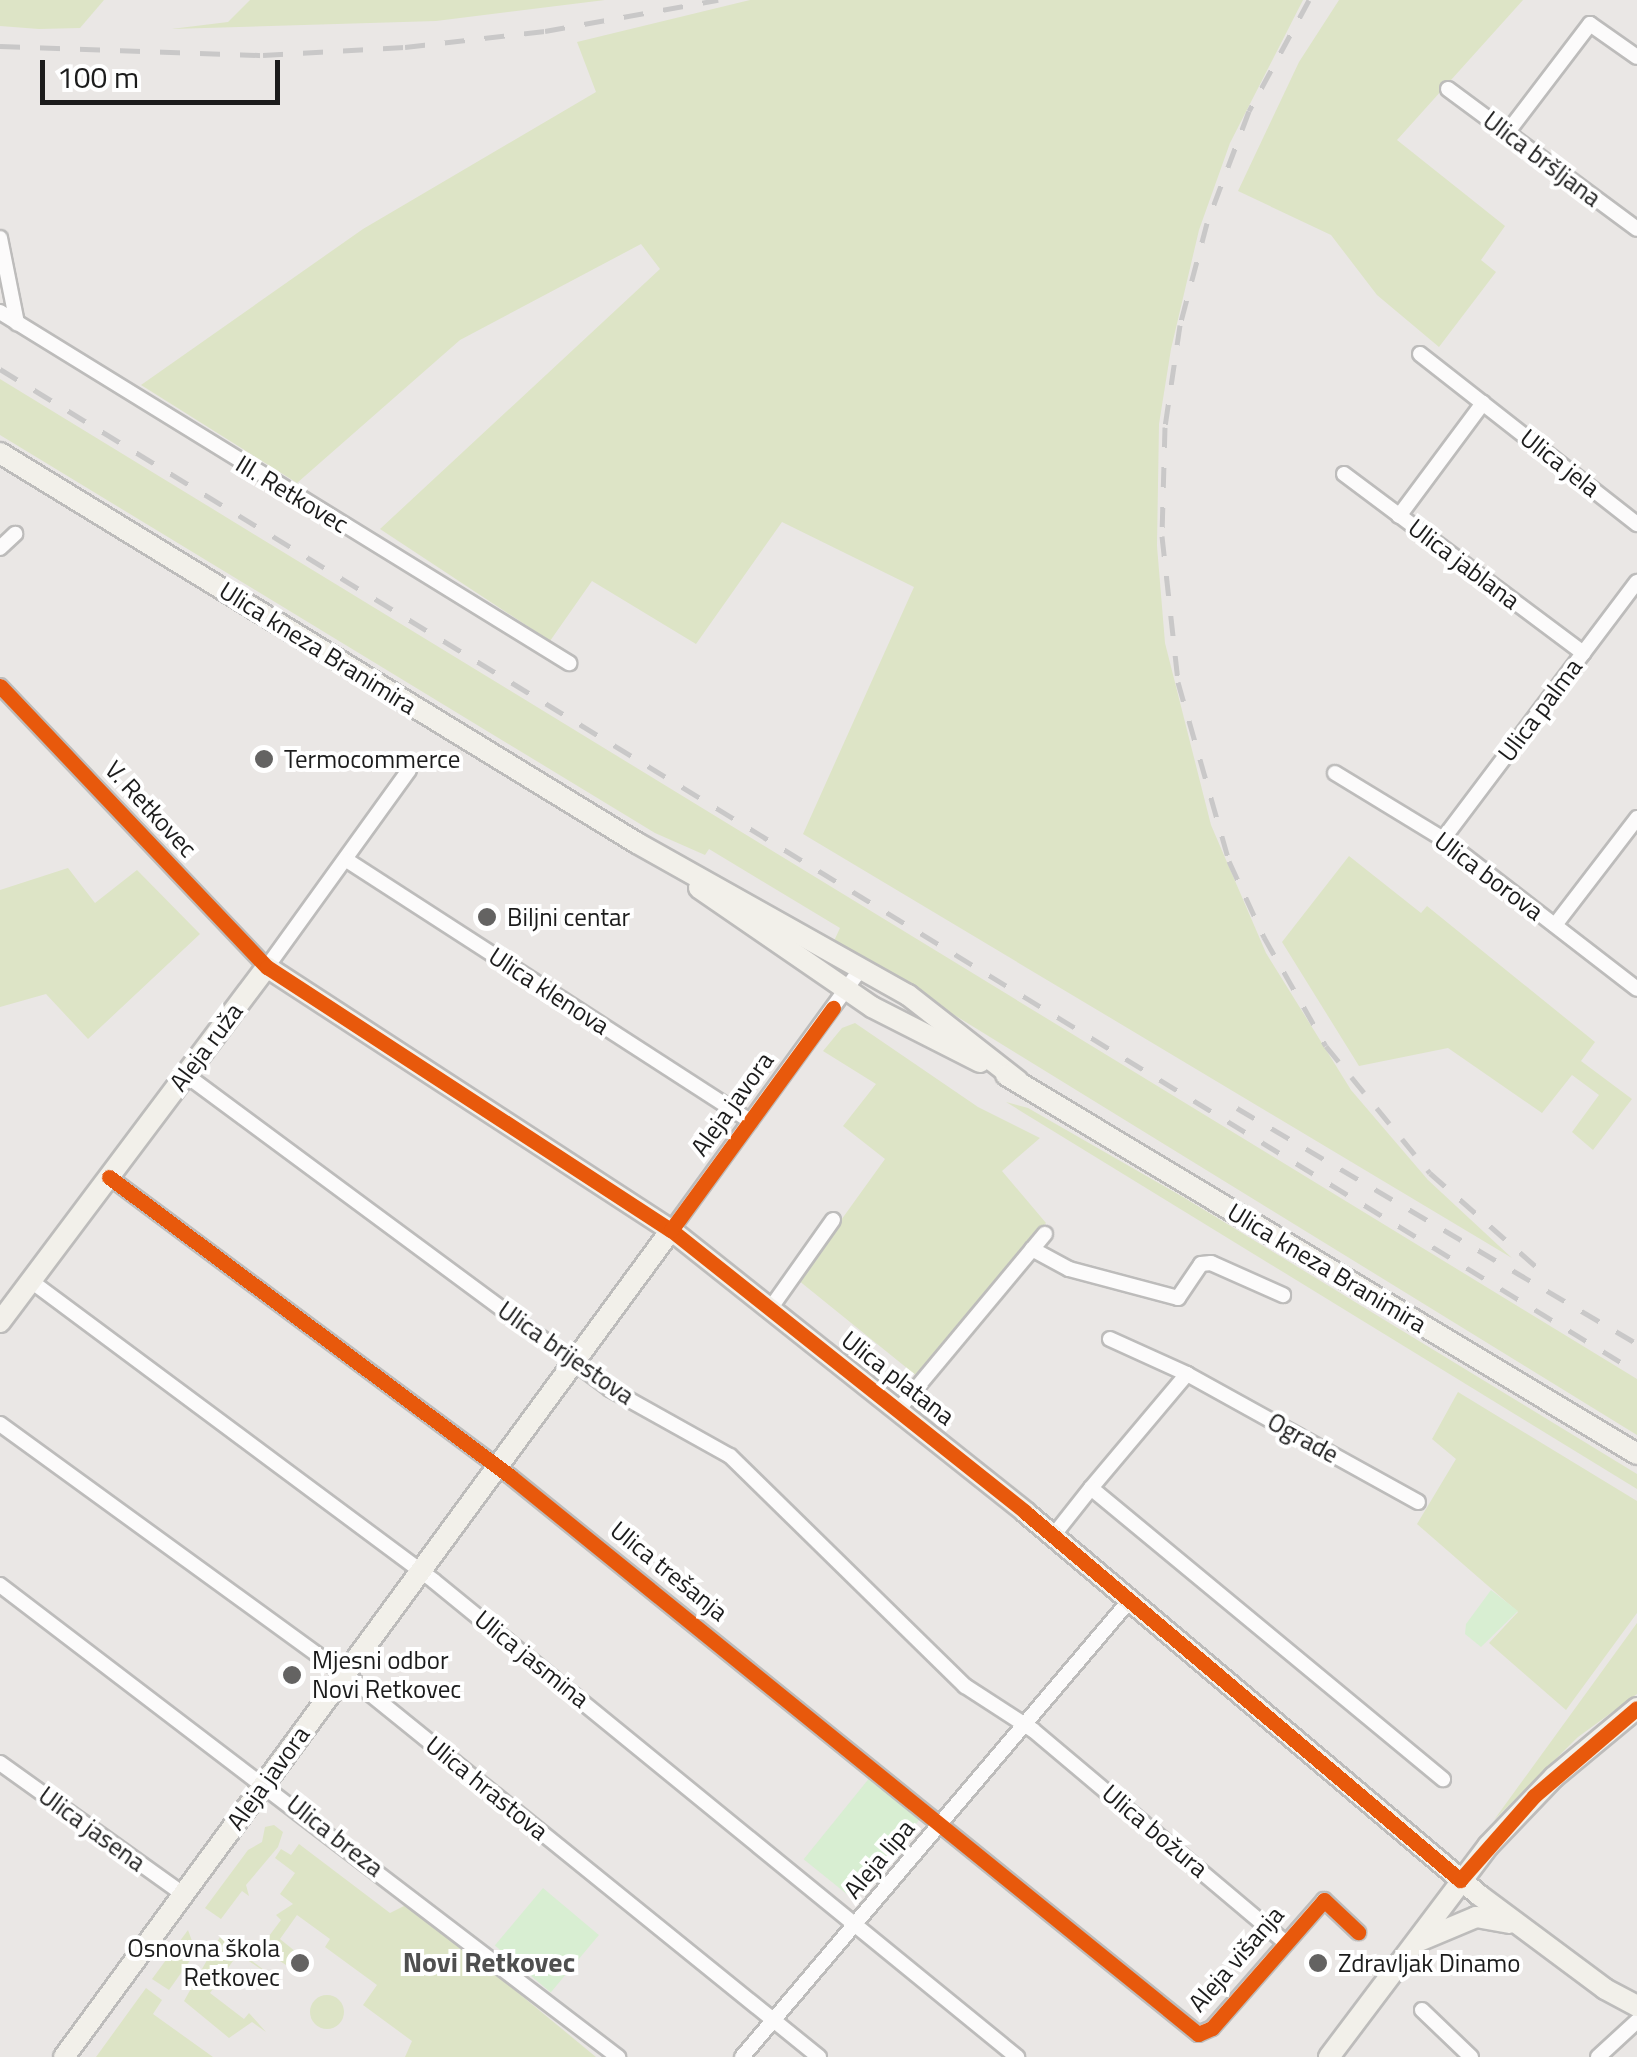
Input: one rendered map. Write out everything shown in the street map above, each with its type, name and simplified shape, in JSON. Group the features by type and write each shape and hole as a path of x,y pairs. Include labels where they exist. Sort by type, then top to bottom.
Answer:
{"street":[{"path":"1507,133 1590,24 1637,58"},
{"name":"Ulica bršljana","path":"1448,89 1637,229"},
{"path":"0,238 18,323"},
{"name":"III. Retkovec","path":"0,312 569,663"},
{"name":"Ulica jela","path":"1420,354 1637,524"},
{"path":"1400,516 1483,403"},
{"name":"Ulica kneza Branimira","path":"0,453 636,843 862,967 1018,1081"},
{"name":"Ulica jablana","path":"1344,474 1583,653"},
{"path":"0,548 15,534"},
{"name":"Ulica palma","path":"1443,839 1637,582"},
{"name":"V. Retkovec","path":"0,686 267,967"},
{"name":"Aleja ruža","path":"0,1322 348,861 409,770"},
{"name":"Ulica borova","path":"1334,773 1443,839 1637,989"},
{"path":"1555,926 1637,818"},
{"name":"Ulica kneza Branimira","path":"636,843 846,990 1018,1081 1637,1454"},
{"name":"Ulica klenova","path":"348,861 750,1121"},
{"name":"Ulica platana","path":"267,967 671,1230 1053,1536 1460,1880 1520,1928 1637,2006"},
{"name":"Aleja javora","path":"64,2057 862,967"},
{"name":"Ulica brijestova","path":"186,1075 630,1401 730,1456 964,1686 1021,1725"},
{"name":"Ulica trešanja","path":"110,1177 496,1466 942,1822 1182,2024"},
{"path":"770,1308 833,1220"},
{"path":"899,1410 1045,1234"},
{"path":"1032,1250 1070,1268 1178,1298 1201,1264 1212,1263 1283,1295"},
{"name":"Ulica jasmina","path":"31,1281 420,1570 858,1921 1017,2057"},
{"name":"Ograde","path":"1110,1338 1187,1374 1418,1502"},
{"path":"1053,1536 1187,1374"},
{"name":"Ulica hrastova","path":"0,1424 344,1675 819,2057"},
{"path":"1091,1488 1443,1779"},
{"name":"Ulica breza","path":"0,1585 266,1782 610,2055"},
{"name":"Aleja lipa","path":"742,2057 1130,1600"},
{"path":"1330,2057 1460,1880 1534,1796 1637,1708"},
{"name":"Ulica božura","path":"1021,1725 1286,1942"},
{"name":"Ulica jasena","path":"0,1763 184,1894"},
{"name":"Aleja višanja","path":"1182,2024 1198,2034 1212,2028 1324,1900 1358,1932"},
{"path":"1412,1946 1476,1917 1520,1928"},
{"path":"1422,2010 1471,2057"},
{"path":"1604,2055 1637,2021"}],"green space":[{"path":"0,0 104,0 80,28 39,29 0,26"},
{"path":"250,0 605,0 436,21 171,29 228,22"},
{"path":"750,0 1303,0 1230,143 1199,230 1171,349 1159,424 1157,546 1165,643 1211,825 1266,953 1351,1090 1428,1180 1512,1258 803,834 914,587 782,522 696,644 592,581 550,641 380,529 660,269 641,244 460,340 297,483 141,385 363,229 596,92 577,42"},
{"path":"1339,0 1523,0 1397,140 1505,226 1481,260 1496,272 1439,347 1377,295 1331,235 1238,191 1299,62"},
{"path":"0,379 1637,1379 1637,1435 834,941 840,928 709,849 705,855 655,833 0,435"},
{"path":"1349,856 1421,913 1427,906 1595,1042 1581,1061 1632,1099 1593,1150 1572,1132 1599,1095 1572,1075 1542,1113 1448,1048 1359,1066 1282,942"},
{"path":"68,868 95,903 137,870 200,934 88,1039 46,994 0,1007 0,890"},
{"path":"855,1023 978,1107 1040,1138 1002,1171 1046,1223 918,1377 798,1280 885,1159 843,1126 876,1084 823,1051 842,1028"},
{"path":"1006,1102 1028,1108 1183,1197 1637,1474 1637,1489"},
{"path":"1458,1392 1637,1501 1637,1613 1566,1710 1489,1643 1518,1612 1417,1524 1456,1459 1432,1439"},
{"path":"1491,1590 1518,1611 1481,1647 1465,1634 1466,1624"},
{"path":"1637,1623 1637,1694 1578,1737 1494,1820"},
{"path":"871,1776 922,1817 854,1900 804,1859"},
{"path":"274,1825 283,1832 278,1847 246,1885 249,1896 242,1891 221,1919 205,1908 248,1850 262,1842 265,1827"},
{"path":"299,1844 390,1913 406,1905 419,1911 596,2057 405,2057 412,2041 363,2005 377,1985 325,1947 330,1939 297,1915 280,1939 296,1952 286,1965 260,1948 281,1920 276,1915 293,1904 280,1894 295,1873 275,1858 281,1849 291,1855"},
{"path":"543,1888 599,1935 551,1992 495,1945"},
{"path":"188,1930 196,1952 169,1990 152,1979"},
{"path":"220,1937 276,1979 238,1954 210,1993 244,2019 249,2013 266,2032 252,2022 229,2038 184,2001"},
{"path":"146,1988 162,2000 153,2014 213,2057 96,2057"},
{"path":"327,1995 339,2000 344,2012 339,2024 327,2029 315,2024 310,2012 315,2000"}],"railway":[{"path":"0,46 263,55 405,47 545,31 718,0"},
{"path":"1309,0 1249,111 1207,223 1180,325 1165,427 1162,536 1178,682 1229,861 1264,937 1326,1046 1430,1173 1548,1277"},
{"path":"0,369 1637,1372"},
{"path":"1237,1108 1637,1344"}],"cycle path":[{"path":"0,686 267,967 671,1230 1025,1512 1460,1880 1534,1796 1637,1708"},
{"path":"671,1230 833,1008"},
{"path":"109,1177 510,1476 1198,2034 1212,2028 1324,1900 1358,1932"}],"place":[{"name":"Termocommerce","path":"264,759"},
{"name":"Biljni centar","path":"487,917"},
{"name":"Mjesni odbor Novi Retkovec","path":"292,1675"},
{"name":"Osnovna škola Retkovec","path":"300,1963"},
{"name":"Zdravljak Dinamo","path":"1318,1963"}],"district":[{"name":"Novi Retkovec","path":"489,1962"}]}
